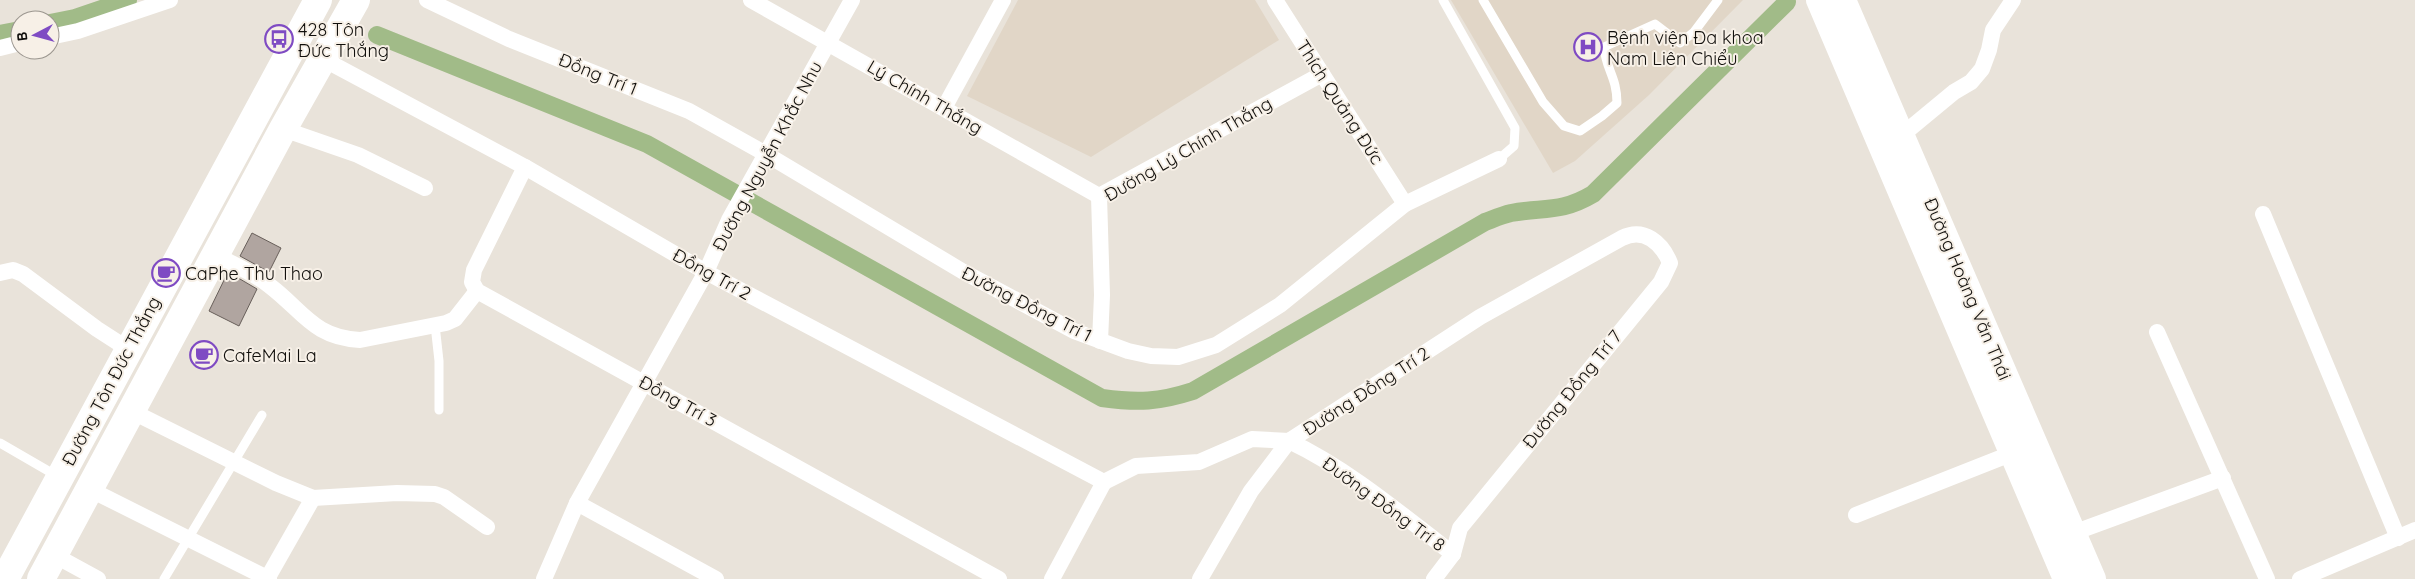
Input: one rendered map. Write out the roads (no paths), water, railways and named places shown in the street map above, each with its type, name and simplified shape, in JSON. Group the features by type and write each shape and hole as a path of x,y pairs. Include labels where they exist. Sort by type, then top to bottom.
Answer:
{"highway":[{"name":"Đường Tôn Đức Thắng","path":"7,576 128,348 318,0"},
{"name":"Đường Tôn Đức Thắng","path":"41,579 283,129 356,0"}],"main road":[{"name":"Đường Hoàng Văn Thái","path":"1819,0 2066,579"},
{"name":"Đường Hoàng Văn Thái","path":"1843,0 2093,579"}],"street":[{"path":"60,35 78,31 170,0"},
{"name":"Đồng Trí 1","path":"427,0 509,39 689,111 762,161"},
{"name":"Lý Chính Thắng","path":"751,0 1099,196"},
{"name":"Đường Nguyễn Khắc Nhu","path":"544,579 577,503 706,272 728,220 852,0"},
{"path":"944,108 1003,0"},
{"name":"Thích Quảng Đức","path":"1275,0 1405,204"},
{"path":"1902,135 1971,82 1982,69 1989,50 1993,30 2013,0"},
{"name":"Đồng Trí 2","path":"323,60 525,168 706,272 1104,482"},
{"name":"Đường Lý Chính Thắng","path":"1100,341 1102,295 1099,196 1322,74"},
{"path":"283,129 358,155 425,188"},
{"name":"Đường Đồng Trí 1","path":"762,161 1074,332 1128,351 1150,356 1178,357 1216,345 1280,305 1405,204 1499,160"},
{"path":"216,255 270,285 320,330 333,336 360,340 435,325 455,319 477,291 472,282 474,270 525,168"},
{"path":"2263,214 2398,538"},
{"name":"Đường Đồng Trí 7","path":"1434,579 1453,554 1460,528 1661,282 1670,263 1664,251 1657,243 1641,234 1631,233 1610,244"},
{"name":"Đường Đồng Trí 2","path":"1104,482 1136,466 1199,462 1252,439 1289,440 1480,317 1610,244"},
{"path":"0,273 13,270 23,274 97,329 128,348"},
{"name":"Đồng Trí 3","path":"477,291 999,579"},
{"path":"2157,332 2268,579"},
{"name":"Đường Tôn Đức Thắng","path":"131,411 235,463 312,498 397,493 435,494 444,497 487,528"},
{"path":"1200,579 1250,492 1289,440"},
{"name":"Đường Đồng Trí 8","path":"1289,440 1310,451 1389,504 1453,554"},
{"path":"1856,515 2013,453"},
{"path":"2074,533 2223,478"},
{"path":"1052,579 1104,482"},
{"name":"Đường Tôn Đức Thắng","path":"89,489 268,579 312,498"},
{"path":"577,503 716,579"},
{"path":"2300,579 2415,530"},
{"path":"54,554 98,579"}],"lane":[{"path":"1443,0 1515,128 1514,146 1499,160"},
{"path":"1483,0 1543,102 1564,126 1580,131 1602,116 1616,103 1617,88 1614,76 1605,62 1604,47 1655,24 1680,42 1694,32 1718,0"},
{"path":"435,325 439,361 439,410"},
{"path":"164,579 262,415"},
{"path":"0,443 59,478"}],"waterway":[{"path":"60,21 75,18 128,0"},
{"path":"377,35 647,144 1102,398 1148,401 1193,391 1485,222 1511,213 1562,207 1593,194 1787,2"},
{"path":"0,34 10,32"}],"place":[{"name":"428 Tôn Đức Thắng","path":"279,39"},
{"name":"Bệnh viện Đa khoa Nam Liên Chiểu","path":"1588,47"},
{"name":"CaPhe Thu Thao","path":"166,273"},
{"name":"CafeMai La","path":"204,355"}]}
